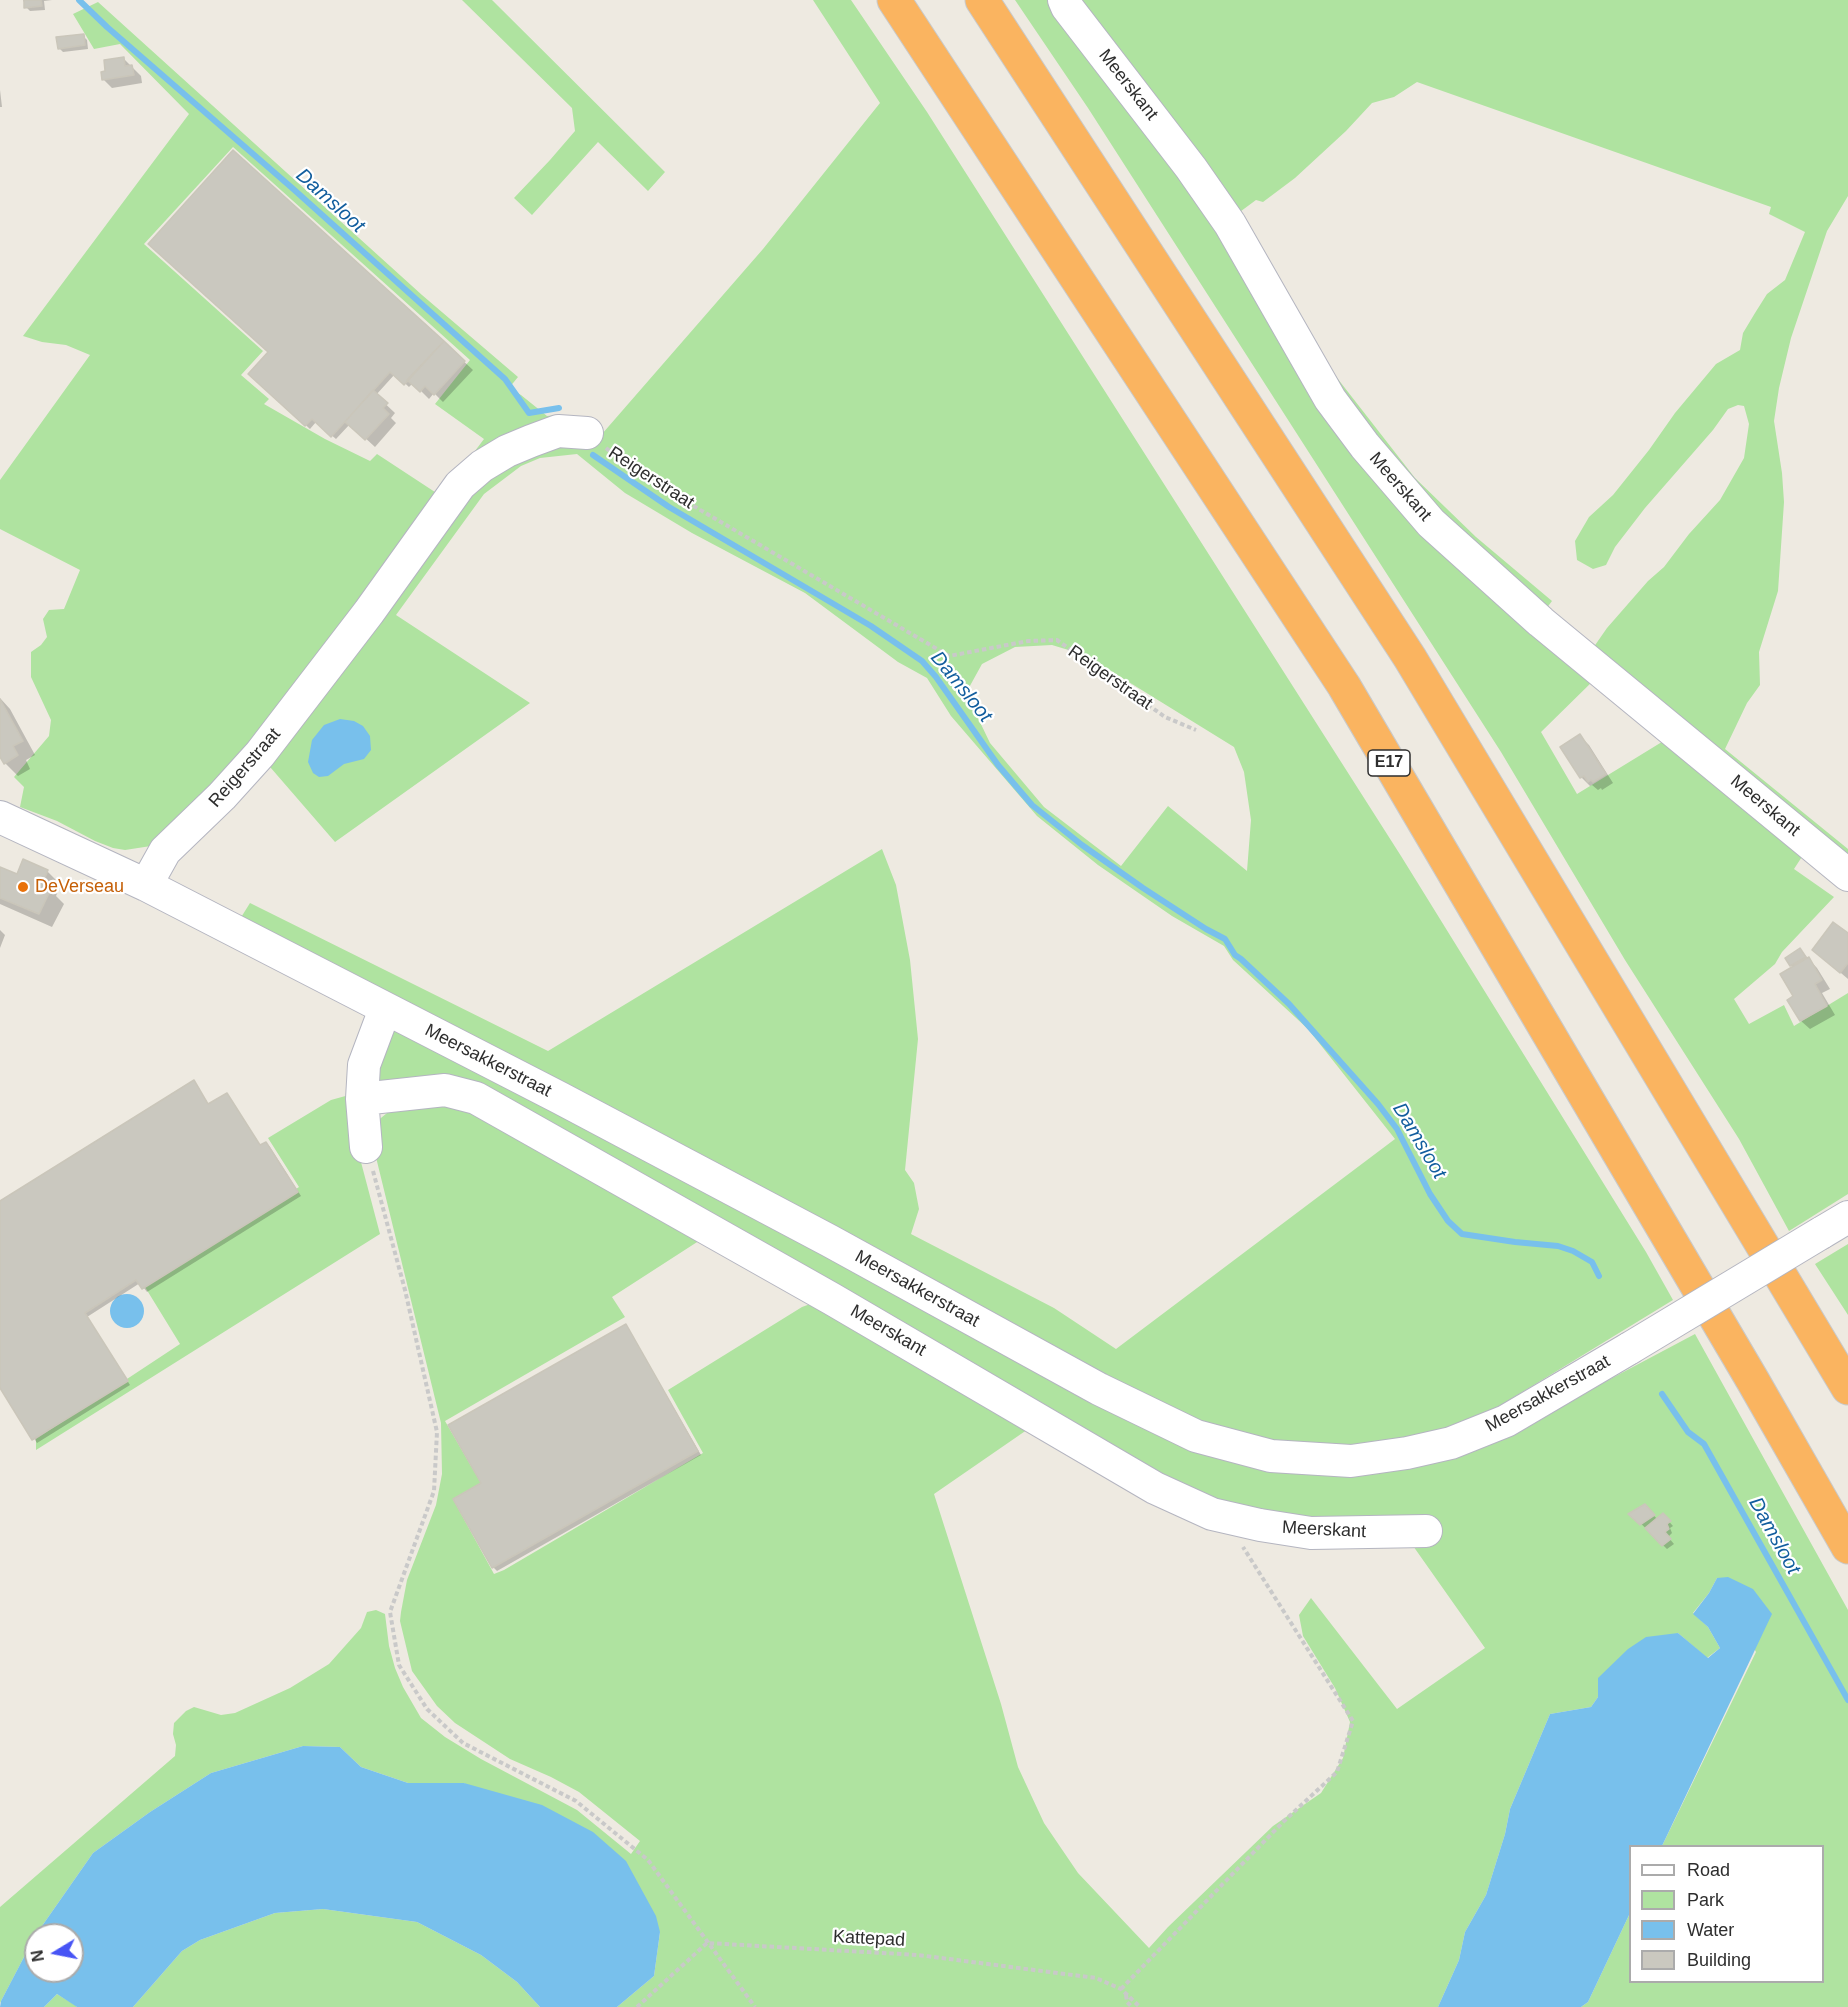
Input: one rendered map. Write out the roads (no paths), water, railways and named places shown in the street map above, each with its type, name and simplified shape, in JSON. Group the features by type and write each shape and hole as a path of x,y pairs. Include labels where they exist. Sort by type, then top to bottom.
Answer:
{"highway":[{"name":"E17","path":"894,0 1344,686 1753,1381 1848,1547"},
{"path":"982,0 1410,658 1848,1388"}],"street":[{"name":"Meerskant","path":"1064,0 1067,7 1191,168 1230,224 1329,399 1365,446 1431,523 1541,622 1848,875"},
{"name":"Reigerstraat","path":"146,885 165,851 222,796 260,754 390,584 460,485 482,466 531,441 558,431 587,433"},
{"name":"Meersakkerstraat","path":"0,817 146,885 560,1098 830,1241 1099,1389 1196,1436 1271,1456 1351,1461 1407,1453 1451,1443 1506,1421 1835,1225"},
{"path":"366,1147 362,1099 364,1065 385,1009"},
{"name":"Meerskant","path":"362,1099 445,1090 476,1098 832,1299 1155,1488 1212,1514 1311,1533 1426,1531"}],"water":[{"path":"340,719 354,721 363,726 370,736 371,750 364,759 344,764 328,776 319,777 313,773 308,762 312,740 324,725"},
{"path":"127,1294 139,1299 144,1311 139,1323 127,1328 115,1323 110,1311 115,1299"},
{"path":"1728,1577 1753,1589 1772,1614 1662,1845 1629,1845 1629,1915 1588,2002 1581,2007 1438,2007 1459,1960 1465,1932 1486,1895 1505,1834 1510,1809 1550,1714 1591,1707 1598,1697 1598,1678 1628,1649 1646,1637 1678,1633 1708,1658 1720,1648 1708,1627 1693,1614 1717,1578"},
{"path":"303,1746 340,1747 361,1767 408,1783 464,1783 542,1805 593,1832 626,1861 656,1916 660,1932 654,1976 617,2007 540,2007 517,1982 481,1955 417,1922 323,1909 275,1913 200,1940 182,1951 133,2007 77,2007 57,1994 44,2007 0,2007 24,1957 24,1983 84,1983 84,1923 44,1923 93,1853 150,1812 211,1773"}],"waterway":[{"name":"Damsloot","path":"79,0 505,379 529,413 559,408"},
{"name":"Damsloot","path":"593,455 669,507 871,626 922,661 936,677 998,765 1032,805 1082,845 1143,888 1225,939 1235,955 1241,959"},
{"name":"Damsloot","path":"1241,959 1289,1004 1378,1104 1397,1129 1430,1194 1448,1221 1462,1234 1558,1246 1573,1251 1592,1262 1599,1276"},
{"name":"Damsloot","path":"1662,1394 1688,1432 1704,1444 1848,1700"}],"place":[{"name":"DeVerseau","path":"23,887"}]}
